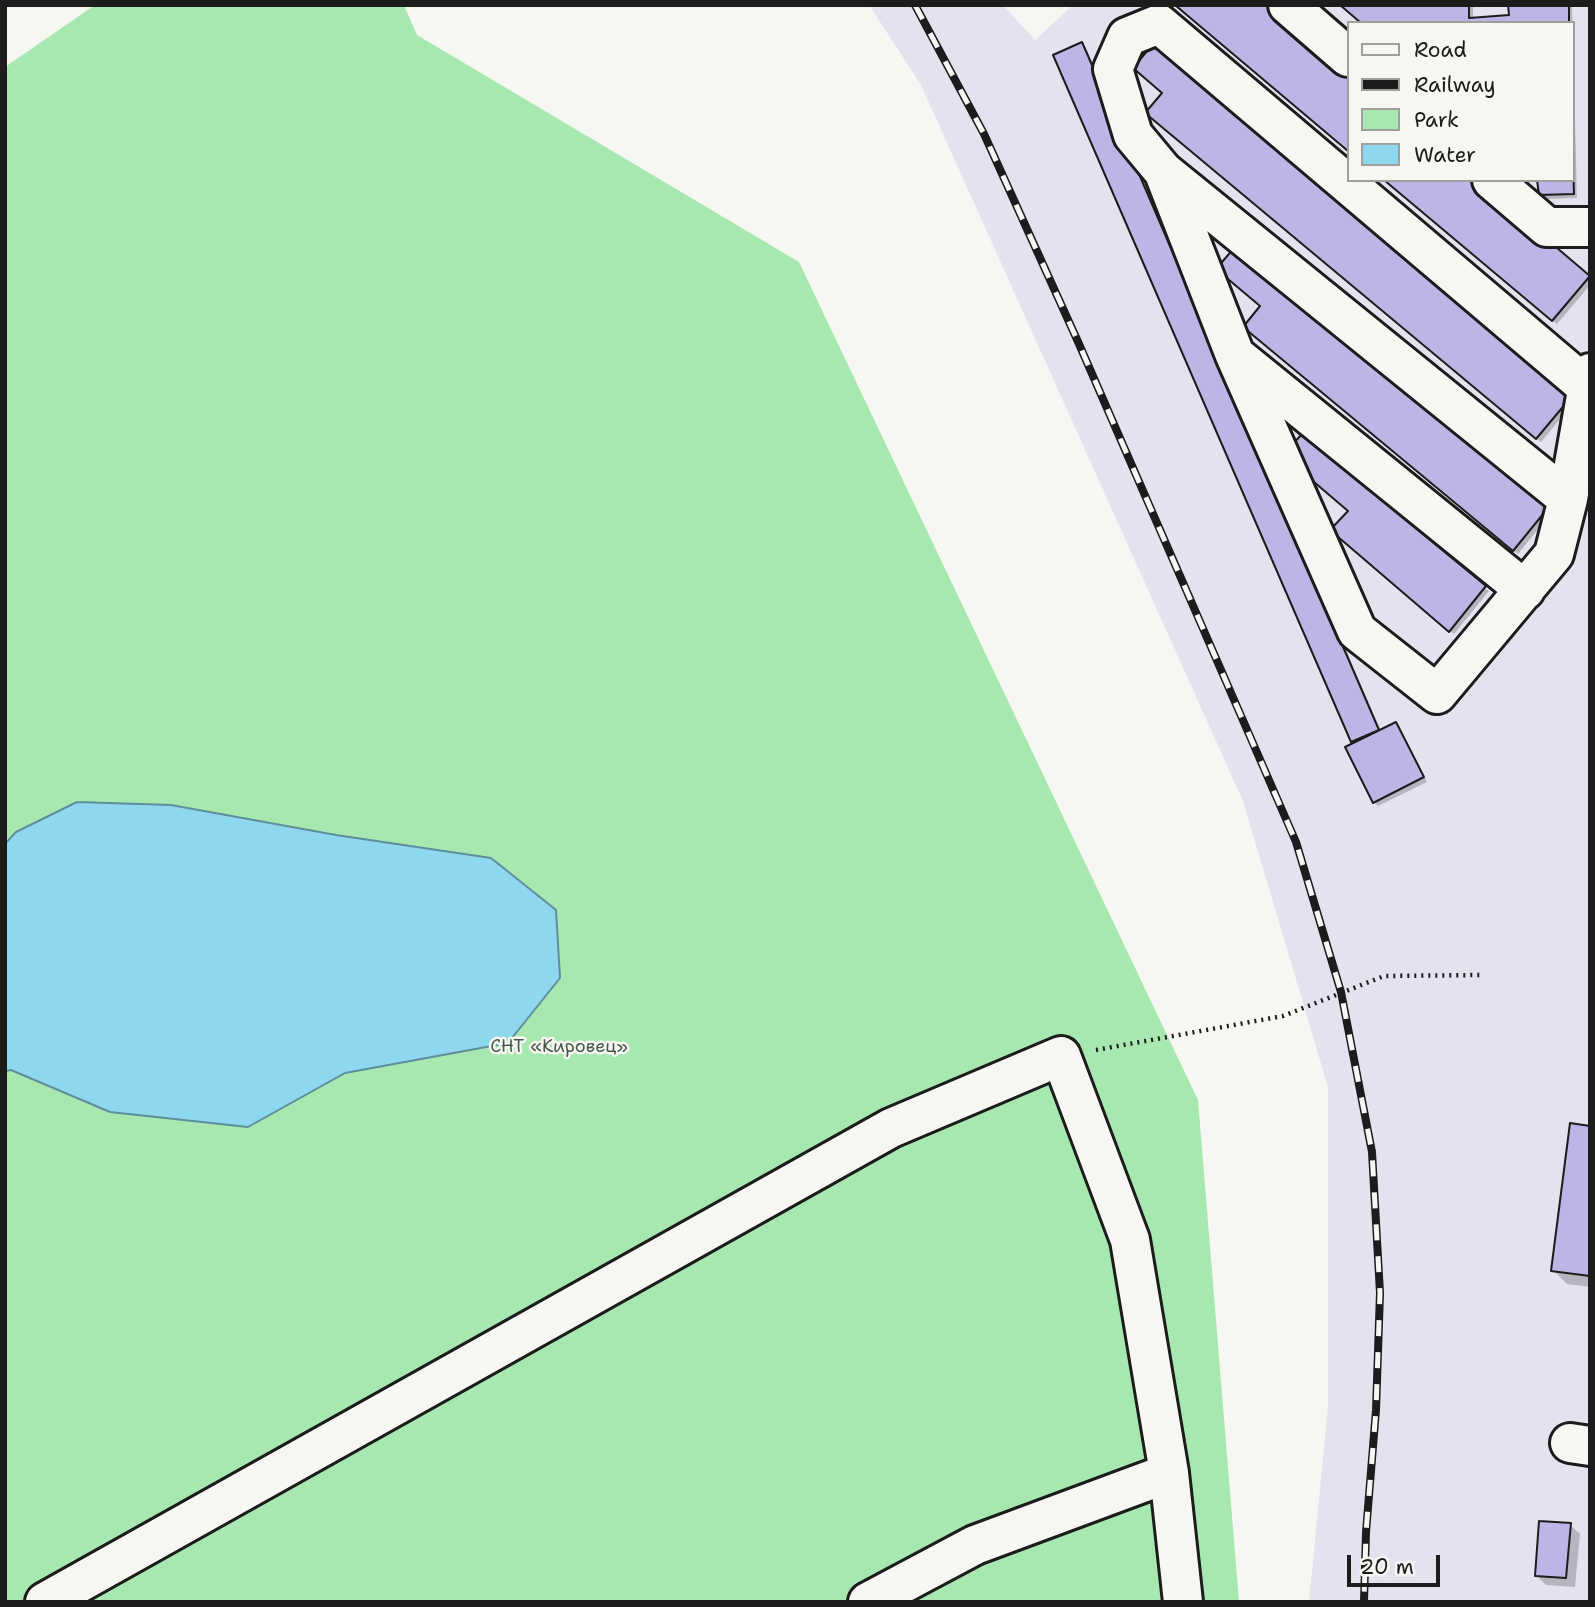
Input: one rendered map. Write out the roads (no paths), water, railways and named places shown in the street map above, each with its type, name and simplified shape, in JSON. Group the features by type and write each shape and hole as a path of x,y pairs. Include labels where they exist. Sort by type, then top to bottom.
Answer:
{"lane":[{"path":"1288,5 1346,55"},
{"path":"1346,179 1159,24 1127,37 1113,69 1133,135 1163,171 1568,499"},
{"path":"1163,171 1235,355 1357,631 1437,694 1554,554 1568,499 1588,380 1349,182"},
{"path":"1494,182 1547,227 1590,228"},
{"path":"1235,355 1525,590"},
{"path":"45,1602 891,1128 1061,1056 1130,1240 1170,1473 1183,1602"},
{"path":"869,1602 975,1545 1170,1473"}],"water":[{"path":"77,802 171,805 336,835 491,858 556,910 560,978 508,1043 345,1073 248,1127 110,1112 11,1070 5,1071 5,844 16,832"}],"railway":[{"path":"915,5 984,134 1079,344 1296,842 1341,992 1372,1152 1380,1293 1364,1602"}],"park label":[{"name":"СНТ «Кировец»","path":"559,1047"}]}
